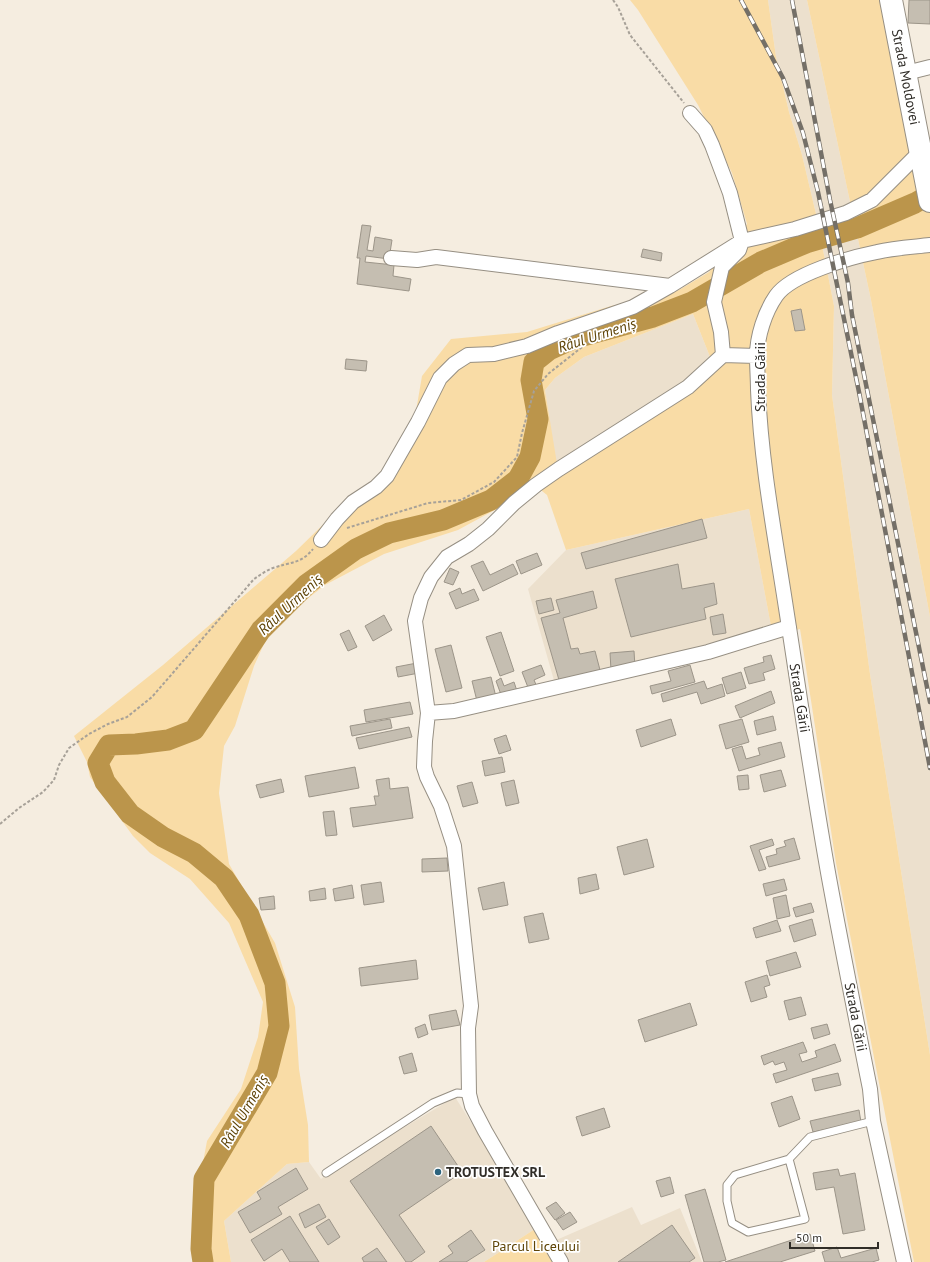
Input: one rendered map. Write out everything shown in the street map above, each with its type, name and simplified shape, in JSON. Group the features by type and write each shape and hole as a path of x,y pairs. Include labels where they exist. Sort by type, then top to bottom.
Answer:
{"main road":[{"name":"Strada Moldovei","path":"891,0 930,202"}],"street":[{"path":"906,72 930,67"},
{"path":"690,113 705,130 712,145 730,193 742,241 739,250 722,267 714,302 721,332 723,354"},
{"path":"321,540 337,519 353,502 376,487 387,476 418,422 440,378 454,364 468,355 494,354 527,346 558,333 633,307 670,286 742,241 795,229 838,216 872,200 920,152"},
{"name":"Strada Gării","path":"904,1262 874,1121 870,1089 829,876 762,452 757,356 760,336 770,307 777,294 788,284 799,277 860,255 930,245"},
{"path":"391,258 417,260 436,257 670,286"},
{"path":"561,1262 485,1131 472,1106 469,1094 468,1028 471,1006 454,846 441,806 427,777 424,767 428,713 415,621 421,598 431,577 447,557 469,544 488,529 514,503 536,485 688,387 723,354 757,356"},
{"path":"428,713 454,711 708,652 789,627"}],"lane":[{"path":"326,1173 433,1103 457,1093 469,1094"},
{"path":"789,1159 805,1219 748,1232 732,1223 727,1201 727,1185 735,1176 789,1159 810,1137 874,1121"}],"path":[{"path":"613,0 618,7 630,35 678,95 690,113"},
{"path":"347,528 428,503 461,500 494,482 517,457 534,391 548,374 602,331"},
{"path":"0,824 19,808 43,792 54,780 59,765 69,748 89,734 108,724 127,717 152,697 254,579 273,568 295,563 309,555 321,540"}],"shaded area":[{"path":"768,0 807,0 871,300 930,617 930,1055 870,674 832,395 834,306 816,214 776,57"},
{"path":"693,314 716,372 557,471 545,390 555,378 584,357"},
{"path":"749,509 773,637 555,684 528,589 566,550"},
{"path":"455,1097 538,1227 484,1262 231,1262 224,1221 287,1164 309,1162 321,1179 331,1171"},
{"path":"632,1207 641,1225 680,1208 702,1262 567,1262 554,1241"}],"green space":[{"path":"630,0 768,0 776,57 816,214 834,306 832,395 870,674 930,1055 930,1262 914,1262 836,863 800,629 773,637 749,509 566,550 547,495 537,487 458,530 384,554 325,585 288,614 268,635 254,666 235,726 224,746 219,793 229,864 275,943 295,1007 299,1069 308,1125 309,1162 287,1164 224,1221 231,1262 194,1262 192,1221 207,1141 241,1089 258,1037 263,1002 229,923 190,879 150,853 133,836 90,777 87,762 74,736 163,665 296,551 341,507 409,452 422,376 451,339 527,332 611,306 679,290 709,272 747,224 732,173 698,105 638,10","holes":["693,314 716,372 558,470 545,390 555,378 584,357"]},
{"path":"807,0 881,0 930,166 930,617 871,300"},
{"name":"Parcul Liceului","path":"538,1227 567,1262 484,1262"}],"building":[{"path":"909,0 930,0 930,24 908,23"},
{"path":"362,225 371,226 367,250 373,251 375,237 392,240 389,259 366,256 365,262 394,265 393,276 411,279 409,291 357,284 360,258 357,258"},
{"path":"643,249 662,253 661,261 641,257"},
{"path":"801,309 805,330 795,331 791,311"},
{"path":"346,359 367,361 366,371 345,369"},
{"path":"702,519 707,538 586,569 581,553"},
{"path":"537,553 542,565 521,574 516,561"},
{"path":"483,561 490,575 513,564 518,574 483,591 471,566"},
{"path":"678,564 682,589 714,583 717,604 704,608 706,619 631,637 615,579"},
{"path":"450,568 459,572 453,585 444,582"},
{"path":"460,588 462,594 474,589 479,600 456,609 449,593"},
{"path":"593,591 597,608 563,618 571,649 578,648 580,654 595,651 600,670 559,680 541,618 560,613 556,600"},
{"path":"551,598 554,610 539,614 536,601"},
{"path":"723,614 726,633 713,635 710,617"},
{"path":"384,615 392,630 373,641 365,626"},
{"path":"349,630 357,647 348,651 340,634"},
{"path":"501,632 514,671 500,676 486,637"},
{"path":"451,645 462,688 446,692 435,649"},
{"path":"634,651 635,667 611,670 610,653"},
{"path":"771,655 775,669 763,673 765,680 749,684 744,668 764,662 763,657"},
{"path":"417,663 419,673 398,677 396,667"},
{"path":"541,665 545,675 534,680 537,687 529,690 522,672"},
{"path":"690,665 695,682 652,694 650,686 671,681 668,671"},
{"path":"741,672 746,688 727,694 722,678"},
{"path":"491,677 496,697 477,701 472,681"},
{"path":"501,678 504,686 514,682 518,694 503,700 496,681"},
{"path":"704,681 707,689 722,684 725,696 701,704 697,692 663,702 661,694"},
{"path":"771,691 775,703 740,718 735,706"},
{"path":"410,702 413,714 366,722 364,710"},
{"path":"773,716 776,730 757,735 754,721"},
{"path":"390,719 392,728 352,736 350,726"},
{"path":"671,719 676,735 641,747 636,730"},
{"path":"742,719 749,742 726,749 719,725"},
{"path":"409,727 412,737 359,749 356,738"},
{"path":"506,735 511,750 499,754 494,739"},
{"path":"781,742 785,757 739,771 732,749 742,746 746,759 760,755 758,748"},
{"path":"502,757 505,772 485,776 482,761"},
{"path":"355,767 359,788 309,797 305,776"},
{"path":"781,770 786,786 764,792 760,775"},
{"path":"748,775 749,789 739,790 737,776"},
{"path":"389,778 390,789 408,787 413,818 353,827 350,808 376,805 374,796 379,796 376,780"},
{"path":"281,779 284,792 260,798 256,785"},
{"path":"514,780 519,803 506,806 501,783"},
{"path":"472,782 478,803 463,807 457,786"},
{"path":"334,811 337,835 326,836 323,812"},
{"path":"794,838 800,859 769,867 766,857 777,854 776,849 786,846 784,841"},
{"path":"647,839 654,867 624,875 617,847"},
{"path":"772,839 774,845 759,850 766,869 759,871 750,846"},
{"path":"447,858 448,871 422,872 422,859"},
{"path":"596,874 599,889 580,894 578,878"},
{"path":"784,879 787,890 766,896 763,884"},
{"path":"381,882 384,902 364,905 361,885"},
{"path":"504,882 508,905 483,910 478,888"},
{"path":"352,885 354,898 335,901 333,889"},
{"path":"325,888 326,899 310,901 309,891"},
{"path":"786,895 790,916 777,919 773,898"},
{"path":"274,896 275,909 261,910 259,898"},
{"path":"811,903 814,912 796,917 793,908"},
{"path":"543,913 549,939 529,943 524,917"},
{"path":"812,919 816,935 794,942 789,926"},
{"path":"777,920 781,931 756,938 753,928"},
{"path":"796,952 801,967 770,976 766,961"},
{"path":"416,960 418,979 361,986 359,968"},
{"path":"767,975 770,985 764,987 767,997 751,1002 745,982"},
{"path":"801,997 806,1015 789,1020 784,1001"},
{"path":"690,1003 697,1025 645,1042 638,1020"},
{"path":"456,1010 460,1025 432,1030 429,1015"},
{"path":"425,1024 428,1034 418,1038 415,1028"},
{"path":"827,1024 830,1034 814,1039 811,1028"},
{"path":"803,1042 807,1052 799,1054 802,1062 817,1057 815,1051 835,1044 841,1061 776,1083 773,1074 787,1070 784,1062 775,1065 773,1061 764,1065 761,1056"},
{"path":"412,1053 417,1071 404,1074 399,1057"},
{"path":"838,1073 841,1085 815,1091 812,1079"},
{"path":"792,1096 800,1119 779,1127 771,1103"},
{"path":"604,1108 610,1127 582,1136 576,1117"},
{"path":"859,1110 861,1122 813,1132 810,1121"},
{"path":"431,1126 462,1172 399,1215 425,1252 411,1262 406,1262 350,1181"},
{"path":"296,1168 308,1189 278,1207 282,1214 250,1233 238,1212 261,1199 257,1192"},
{"path":"838,1169 840,1176 855,1173 865,1230 843,1234 834,1187 816,1190 813,1173"},
{"path":"670,1177 674,1193 661,1197 656,1181"},
{"path":"705,1189 726,1260 718,1262 704,1262 685,1195"},
{"path":"556,1202 565,1213 555,1220 546,1208"},
{"path":"319,1204 326,1217 305,1228 299,1214"},
{"path":"570,1212 577,1222 563,1230 556,1220"},
{"path":"290,1216 319,1262 290,1262 282,1249 264,1261 251,1240"},
{"path":"329,1219 340,1237 328,1245 316,1227"},
{"path":"672,1225 695,1258 689,1262 618,1262"},
{"path":"471,1230 485,1250 466,1262 439,1262 453,1253 448,1246"},
{"path":"810,1234 815,1251 780,1262 725,1262"},
{"path":"837,1247 841,1258 876,1248 879,1260 872,1262 825,1262 822,1252"},
{"path":"377,1248 387,1262 364,1262 362,1258"}],"waterway":[{"name":"Râul Urmeniș","path":"203,1262 201,1249 204,1179 267,1073 279,1026 275,983 249,915 224,878 194,853 163,837 130,814 105,782 98,763 109,745 136,744 168,740 194,730 261,630 307,584 356,549 389,533 443,520 491,500 518,479 530,457 538,419 531,380 534,362 549,350 575,338 653,317 692,302 761,262 806,243 857,228 922,199"}],"railway":[{"path":"741,0 783,78 803,133 818,192 859,392 930,768"},
{"path":"792,0 830,200 848,283 852,315 930,702"}],"place":[{"name":"TROTUSTEX SRL","path":"438,1172"}]}
